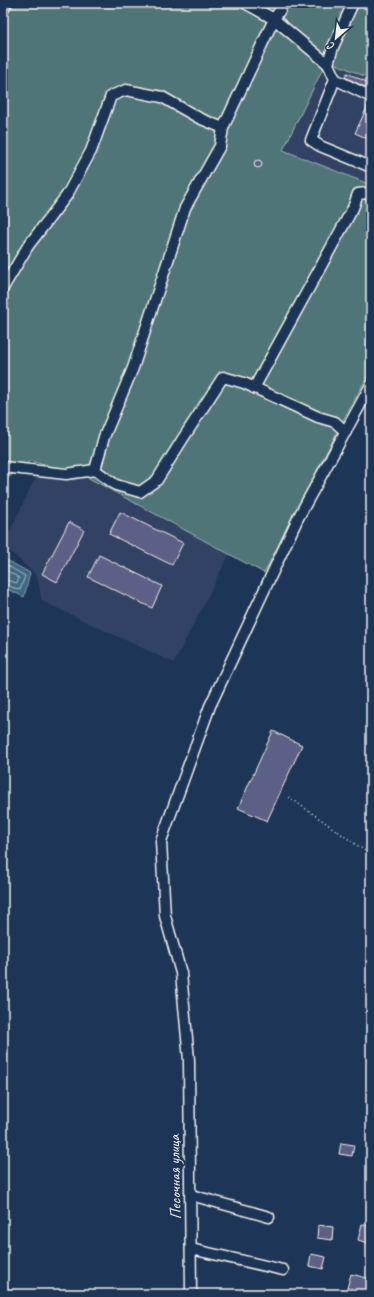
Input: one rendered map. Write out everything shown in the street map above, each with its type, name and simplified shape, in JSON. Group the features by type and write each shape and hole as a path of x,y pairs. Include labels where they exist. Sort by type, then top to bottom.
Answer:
{"street":[{"path":"3,10 7,3"},
{"path":"245,3 274,19 293,34 328,64 336,79 371,97"},
{"path":"94,470 104,437 136,362 185,208 220,146 223,128 282,3"},
{"path":"328,64 333,47 353,3"},
{"path":"336,79 311,140 320,146 371,167"},
{"path":"3,288 28,246 67,195 91,150 111,96 126,90 162,97 199,118 223,128"},
{"path":"254,388 353,208 358,194 367,193 371,195"},
{"path":"3,467 66,474 94,470 116,485 140,492 157,480 223,377 244,383 318,417 335,422 346,432"},
{"name":"Песочная улица","path":"191,1294 189,1060 181,973 165,916 161,841 212,701 298,518 371,385"},
{"path":"191,1195 269,1216"},
{"path":"191,1249 283,1270"}],"path":[{"path":"289,797 371,855"}],"shaded area":[{"path":"327,59 371,79 371,185 283,150"},
{"path":"42,464 85,476 229,555 174,663 42,601 37,576 3,545"}],"green space":[{"path":"3,3 360,3 371,8 371,79 327,60 283,150 371,185 371,370 264,573 85,476 30,461 5,480 3,478"}],"water":[{"path":"3,558 30,573 24,597 3,587"}],"building":[{"path":"347,73 371,84 371,90 345,77"},
{"path":"369,103 371,103 371,140 355,133"},
{"path":"256,160 260,160 262,164 260,168 256,168 254,166 254,162"},
{"path":"120,512 183,543 172,565 109,534"},
{"path":"69,522 84,530 57,582 42,574"},
{"path":"99,555 162,586 152,608 88,577"},
{"path":"273,731 302,745 267,821 238,808"},
{"path":"341,1143 354,1145 352,1156 339,1154"},
{"path":"362,1224 371,1227 371,1244 358,1240"},
{"path":"318,1225 333,1227 332,1240 317,1238"},
{"path":"311,1254 326,1257 323,1269 309,1266"},
{"path":"351,1274 371,1279 371,1294 347,1288"}]}
